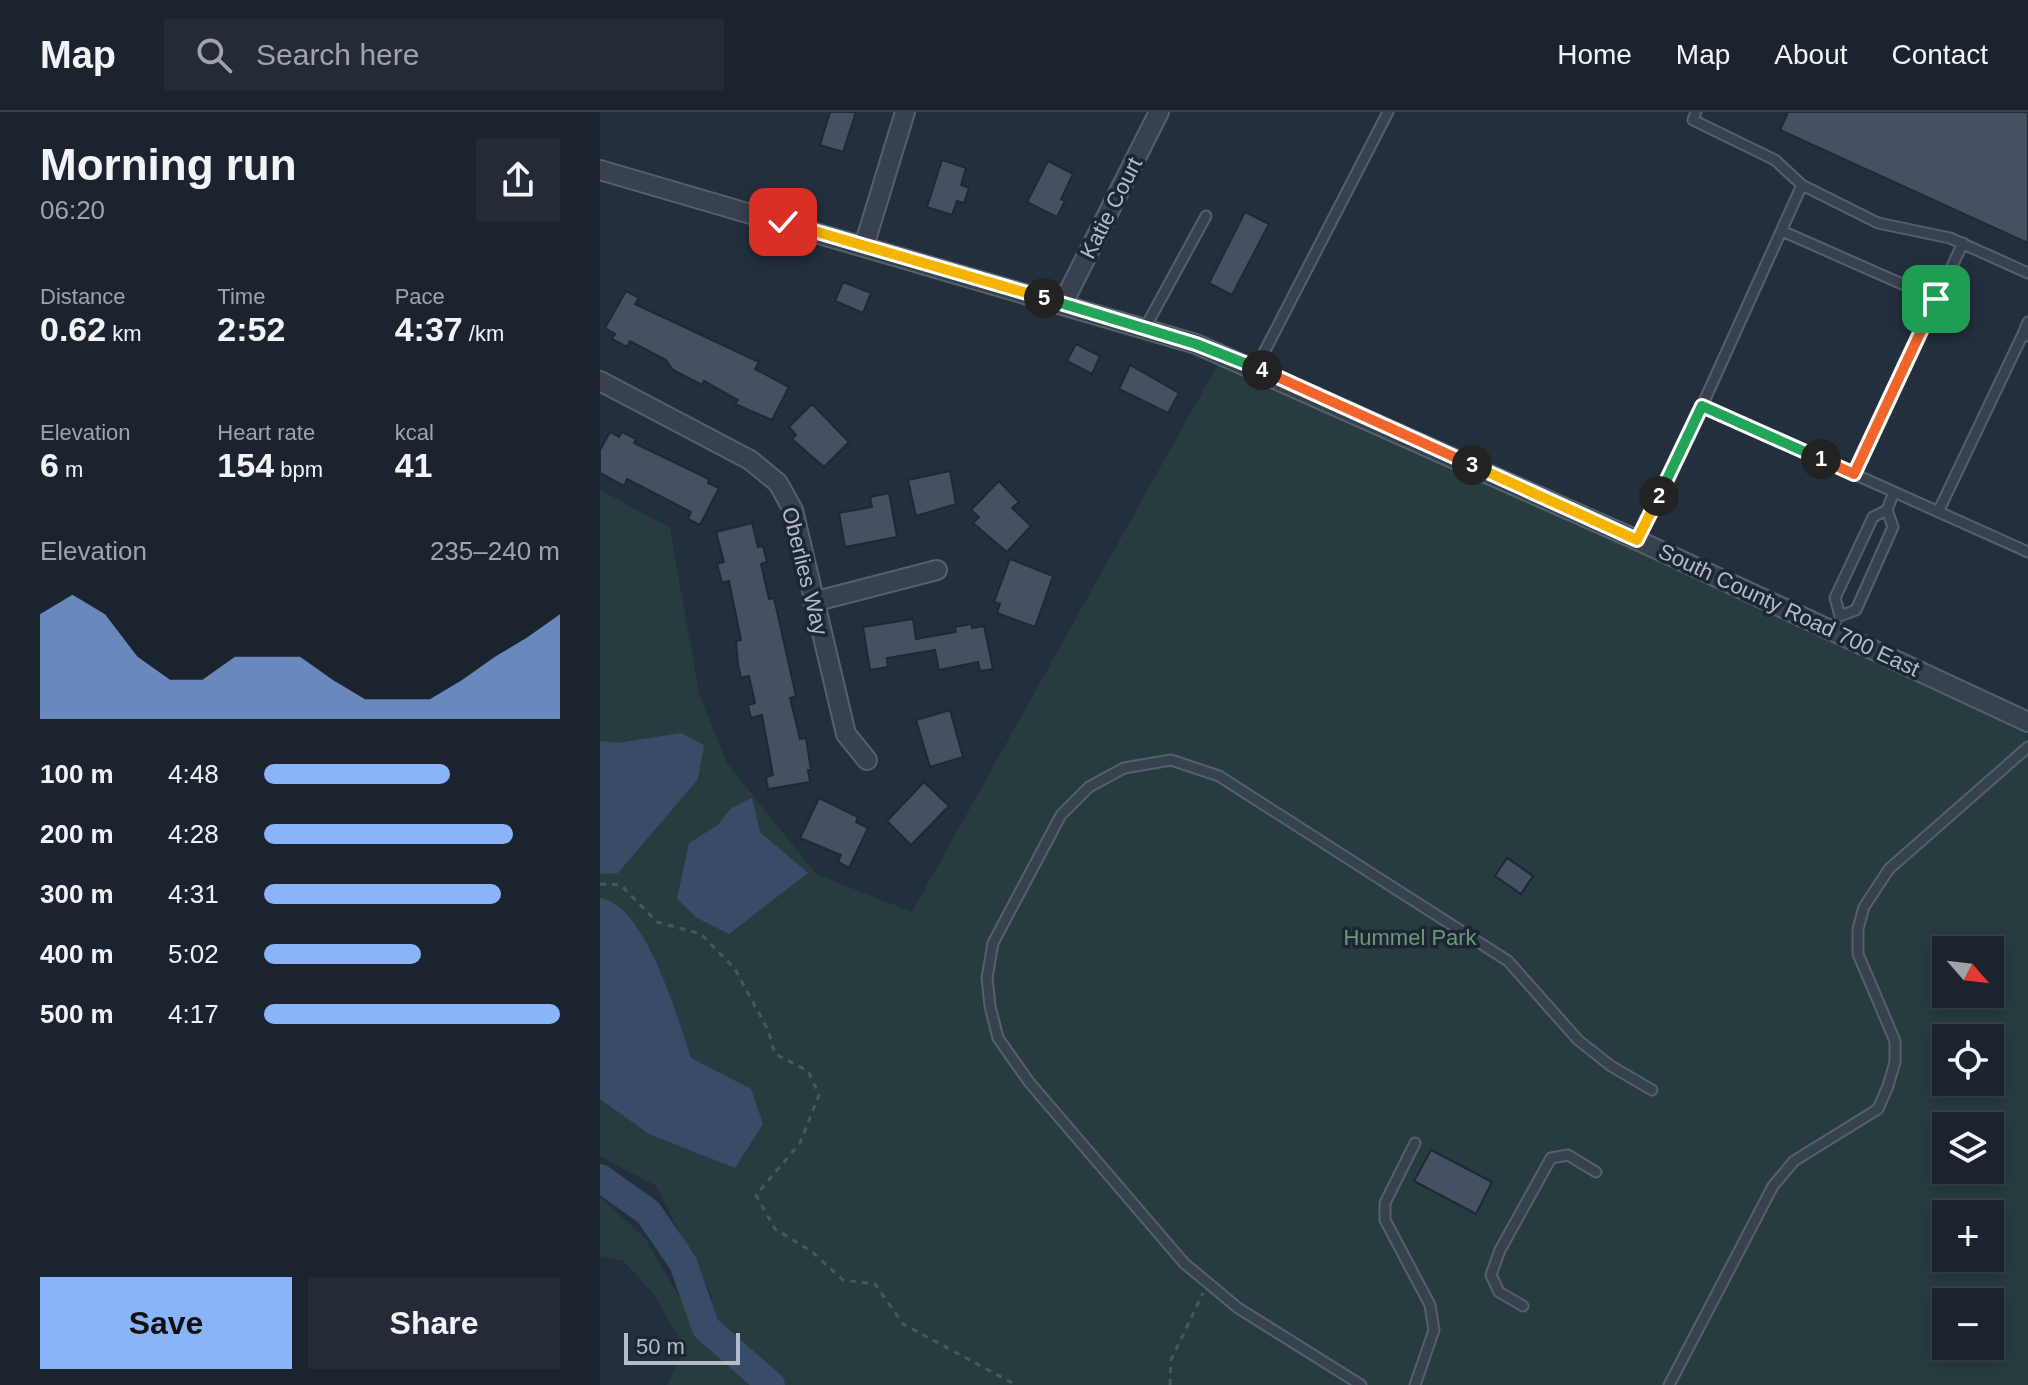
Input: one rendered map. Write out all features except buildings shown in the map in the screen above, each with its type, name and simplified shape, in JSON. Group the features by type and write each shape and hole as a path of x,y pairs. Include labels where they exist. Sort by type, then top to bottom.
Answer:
{"street":[{"path":"864,246 905,112"},
{"name":"Katie Court","path":"1063,303 1159,112"},
{"name":"South County Road 700 East","path":"600,170 1063,303 1145,328 1256,368 1637,540 1836,623 2028,722"},
{"name":"Oberlies Way","path":"600,381 750,460 778,483 793,510 846,734 867,760"},
{"path":"813,602 937,570"}],"lane":[{"path":"1256,368 1388,112"},
{"path":"1696,112 1693,120 1775,160 1802,185 1878,223 1906,226 1963,243 2028,273"},
{"path":"1637,540 1702,406 1802,185"},
{"path":"1145,328 1206,216"},
{"path":"1782,231 1936,299"},
{"path":"1854,474 1963,243"},
{"path":"1938,512 2025,335 2028,322"},
{"path":"1702,406 2028,552"},
{"path":"1836,623 1856,610 1893,527 1887,510 1894,492"},
{"path":"1836,623 1835,598 1873,517 1887,510"},
{"path":"1669,1385 1773,1186 1794,1161 1878,1109 1888,1086 1895,1062 1895,1041 1858,954 1858,929 1875,887 1889,869 2028,747"},
{"path":"1361,1385 1238,1308 1184,1263 1029,1082 998,1038 987,978 993,943 1061,815 1089,787 1124,768 1171,760 1219,776 1508,961 1578,1040 1647,1088"},
{"path":"1415,1143 1385,1203 1385,1220 1430,1305 1434,1330 1415,1385"},
{"path":"1523,1306 1499,1292 1491,1275 1525,1201 1551,1158 1568,1155 1596,1172"}],"path":[{"path":"600,884 621,885 657,922 701,934 735,969 768,1030 775,1054 808,1071 819,1095 800,1143 756,1195 775,1229 811,1251 843,1280 875,1284 903,1324 1016,1385"},
{"path":"1170,1385 1171,1360 1209,1284"}],"green space":[{"name":"Hummel Park","path":"1218,364 1982,700 2028,732 2028,1385 667,1385 685,1349 654,1294 623,1261 600,1256 600,1197 645,1238 697,1328 713,1298 656,1186 600,1156 600,490 670,528 699,694 727,763 816,874 912,912"}],"water":[{"path":"681,733 704,745 698,779 618,873 600,874 600,741 618,743"},
{"path":"752,798 760,832 808,873 729,934 697,918 677,899 689,843 718,825 731,808"},
{"path":"600,898 617,905 646,941 669,992 691,1058 751,1089 763,1124 735,1168 649,1134 600,1099"}],"waterway":[{"path":"600,1178 648,1212 683,1263 706,1328 771,1385"}],"route":[{"path":"783,222 1196,344 1256,368 1637,540 1702,406 1854,474 1936,299"}]}
